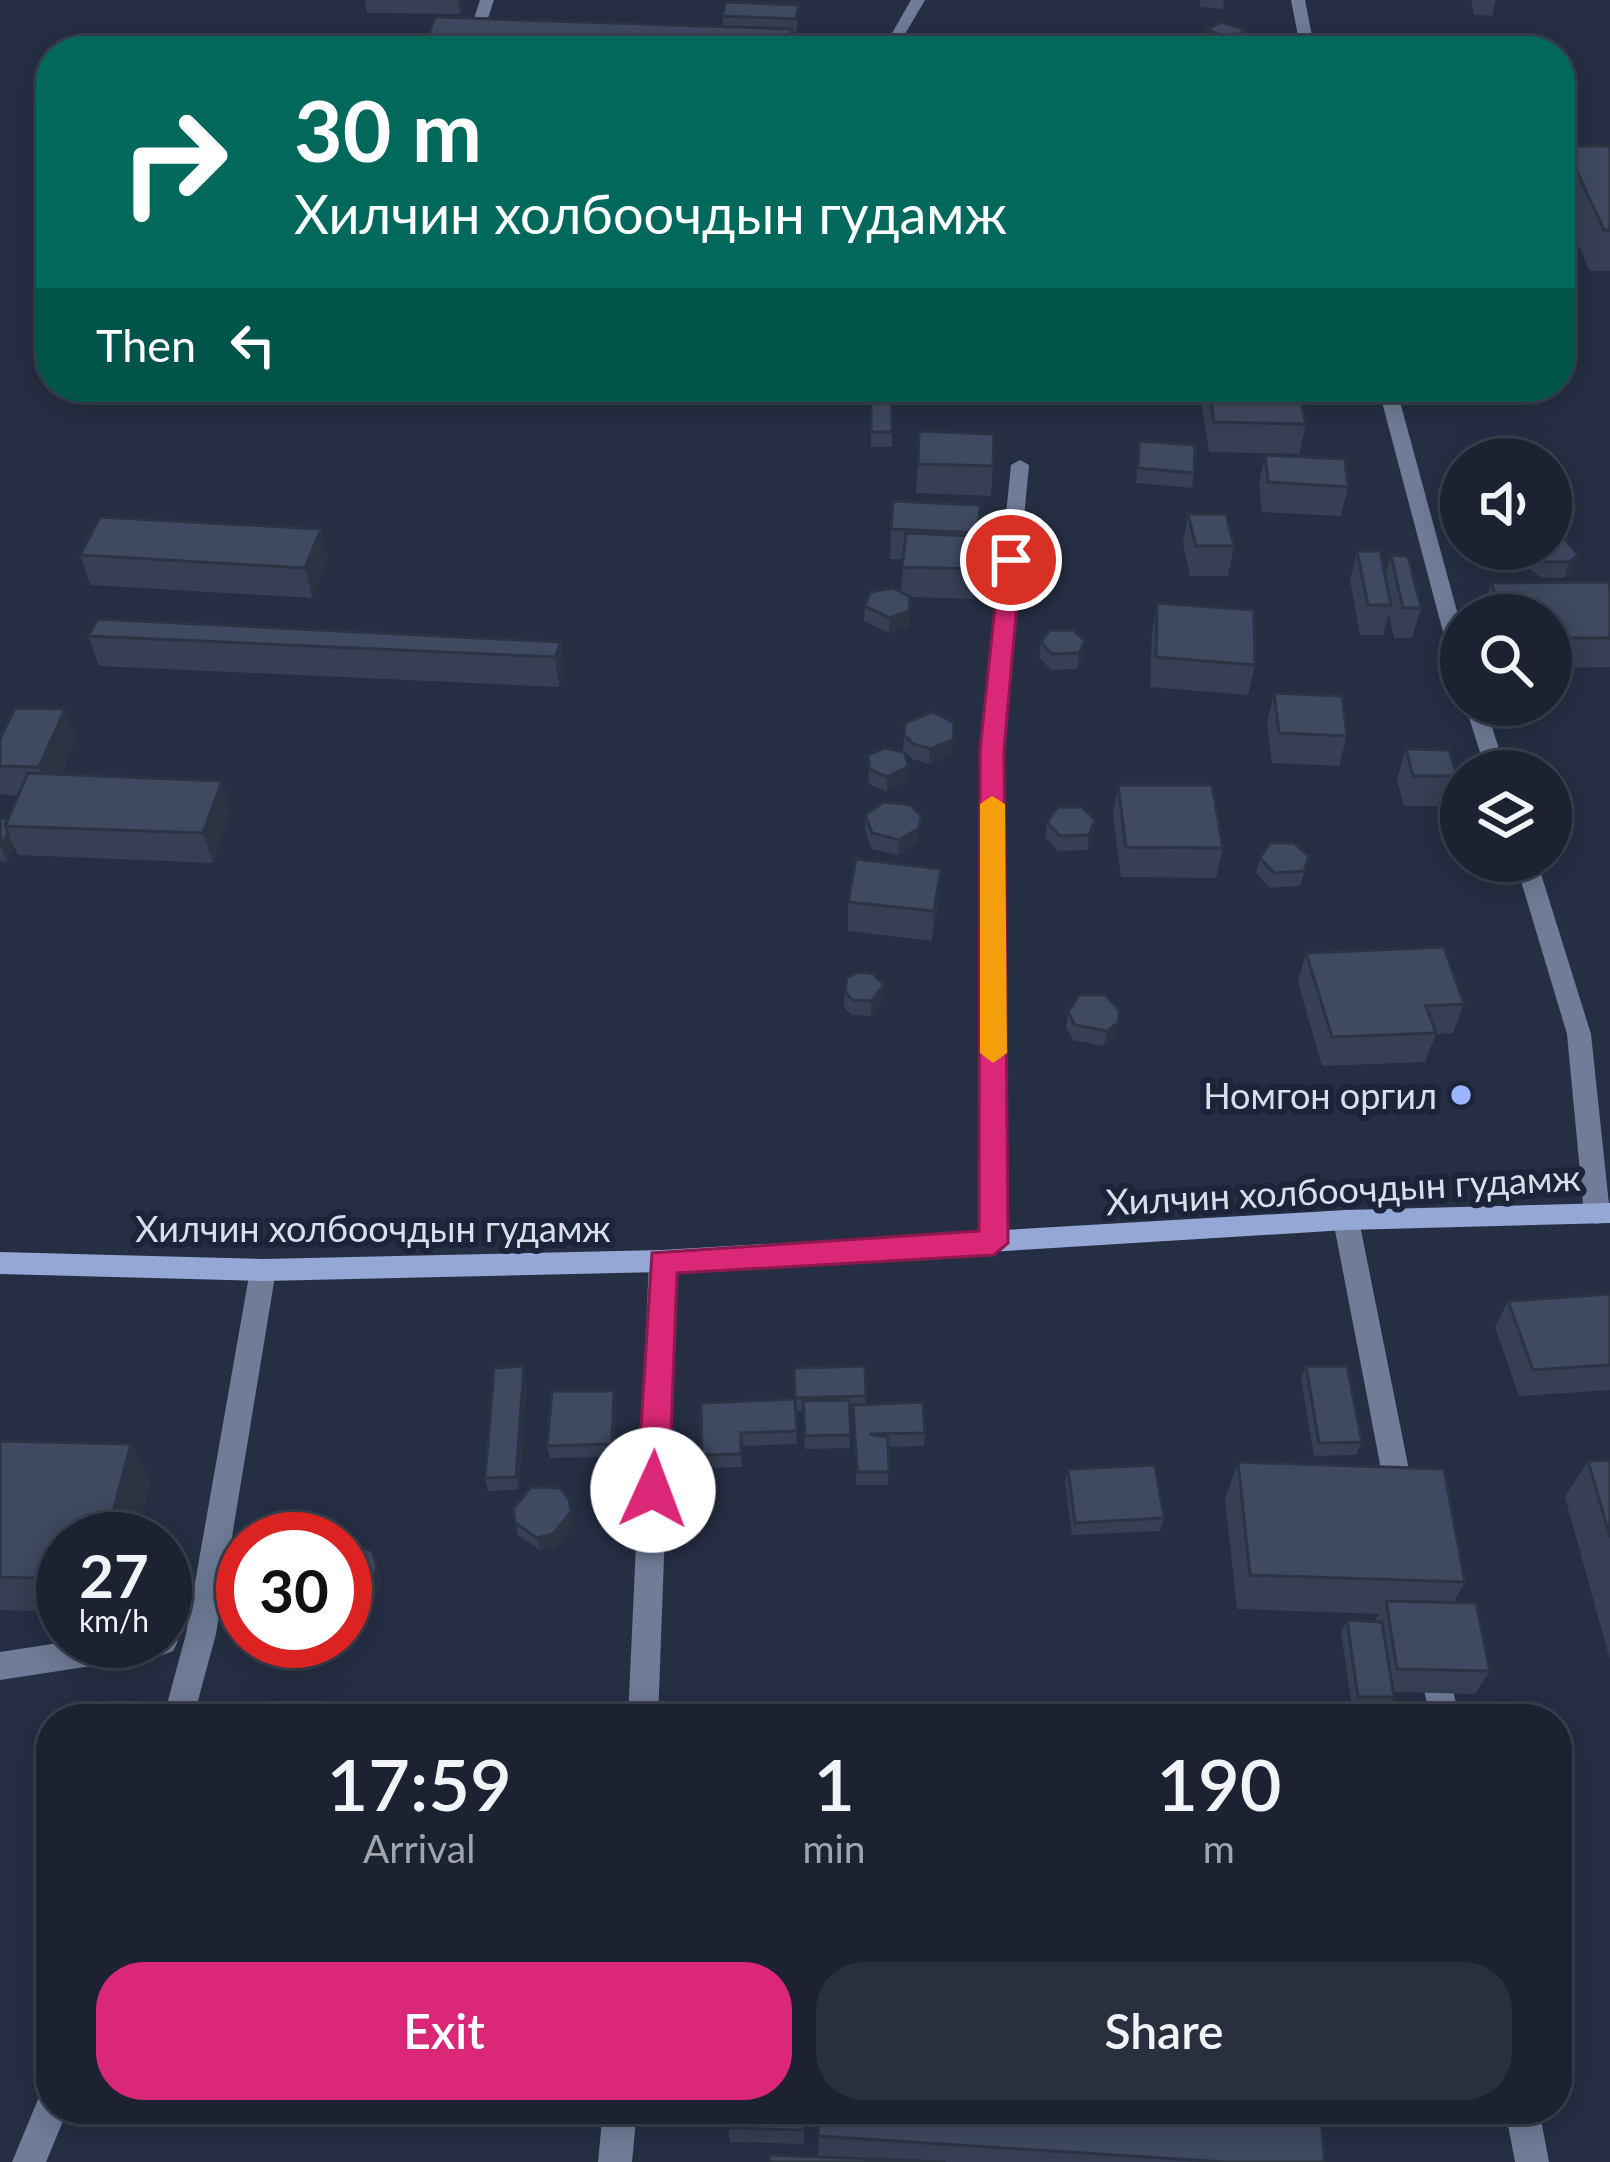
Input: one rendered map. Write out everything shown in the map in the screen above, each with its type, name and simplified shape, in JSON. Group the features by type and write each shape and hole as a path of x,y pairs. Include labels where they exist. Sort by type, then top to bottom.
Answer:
{"main road":[{"name":"Хилчин холбоочдын гудамж","path":"0,1263 263,1270 662,1261 1346,1220 1604,1213"}],"street":[{"path":"487,0 477,31 523,32"},
{"path":"896,36 918,0"},
{"path":"1298,0 1305,36"},
{"path":"1391,402 1443,594"},
{"path":"994,1243 992,750 1020,465"},
{"path":"1532,882 1579,1034 1604,1213"},
{"path":"1346,1220 1404,1515"},
{"path":"645,1704 662,1261"},
{"path":"182,1704 201,1634 263,1270"},
{"path":"1426,1628 1441,1704"},
{"path":"192,1636 201,1634"},
{"path":"0,1666 36,1661"},
{"path":"29,2162 45,2124"},
{"path":"616,2162 619,2124"},
{"path":"1525,2124 1532,2162"}],"building":[{"path":"726,2 799,5 796,19 722,16"},
{"path":"435,17 792,29 791,36 428,36"},
{"path":"1222,22 1246,30 1222,36 1207,29"},
{"path":"1575,146 1610,146 1610,230 1604,230 1575,168"},
{"path":"871,402 892,402 892,432 871,432"},
{"path":"1211,402 1301,402 1306,424 1214,422"},
{"path":"919,431 994,434 993,466 918,464"},
{"path":"1139,441 1195,445 1194,473 1138,468"},
{"path":"1265,455 1345,459 1348,487 1268,482"},
{"path":"893,501 980,505 978,533 891,529"},
{"path":"1188,514 1226,514 1234,546 1196,546"},
{"path":"100,517 321,529 305,568 80,555"},
{"path":"906,533 976,536 977,569 902,567"},
{"path":"1357,551 1380,551 1391,605 1368,605"},
{"path":"1391,555 1408,556 1421,608 1403,608"},
{"path":"1608,582 1610,638 1572,638 1572,594 1495,594 1491,583"},
{"path":"893,588 910,597 909,611 890,618 865,606 870,592"},
{"path":"1157,603 1254,610 1255,665 1156,657"},
{"path":"98,619 561,642 555,657 88,636"},
{"path":"1050,630 1073,630 1085,641 1079,653 1052,654 1041,642"},
{"path":"1274,693 1342,696 1347,736 1279,733"},
{"path":"15,708 65,709 39,767 0,766 0,739"},
{"path":"933,712 954,723 953,740 930,749 913,744 904,734 905,723"},
{"path":"885,748 904,752 909,766 887,777 870,769 868,755"},
{"path":"1406,749 1449,750 1440,750 1440,776 1413,776"},
{"path":"28,773 222,781 203,833 5,826"},
{"path":"1118,785 1212,785 1223,848 1126,847"},
{"path":"884,802 911,805 921,816 919,828 899,840 872,833 865,815"},
{"path":"1058,807 1082,807 1095,820 1089,835 1060,836 1047,822"},
{"path":"0,818 8,819 1,847"},
{"path":"1270,843 1294,843 1309,856 1304,871 1274,873 1260,858"},
{"path":"856,859 941,869 934,911 848,902"},
{"path":"1444,947 1464,1004 1426,1006 1436,1033 1332,1037 1306,953"},
{"path":"873,974 884,985 871,1001 852,1000 845,992 847,977"},
{"path":"1079,995 1105,995 1120,1011 1118,1023 1107,1031 1075,1025 1068,1012"},
{"path":"1610,1294 1610,1365 1533,1370 1508,1301"},
{"path":"524,1366 516,1477 485,1478 494,1368"},
{"path":"865,1366 866,1396 795,1398 794,1368"},
{"path":"1306,1366 1347,1366 1362,1442 1319,1443"},
{"path":"552,1391 614,1391 612,1444 547,1446"},
{"path":"795,1399 797,1431 741,1433 741,1454 702,1455 701,1403"},
{"path":"849,1400 851,1435 805,1436 803,1401"},
{"path":"923,1402 925,1433 870,1434 888,1437 889,1472 857,1472 853,1405"},
{"path":"0,1441 131,1444 113,1512 36,1512 36,1578 0,1577"},
{"path":"1610,1460 1610,1537 1588,1461"},
{"path":"1238,1462 1444,1469 1465,1582 1250,1575"},
{"path":"1155,1465 1164,1518 1075,1523 1068,1469"},
{"path":"531,1487 560,1488 569,1499 571,1512 553,1534 537,1538 515,1523 513,1509"},
{"path":"1386,1601 1476,1603 1490,1671 1397,1669"},
{"path":"1347,1620 1382,1622 1394,1697 1358,1697"},
{"path":"728,2124 804,2124 804,2130 728,2128"},
{"path":"819,2124 1321,2124 1325,2162 1225,2162 818,2136"},
{"path":"770,2155 945,2162 769,2162"}],"slow traffic":[{"path":"992,804 993,1053"}],"place":[{"name":"Номгон оргил","path":"1461,1095"}],"route":[{"path":"653,1490 662,1261 994,1243 992,750 1011,560"}]}
